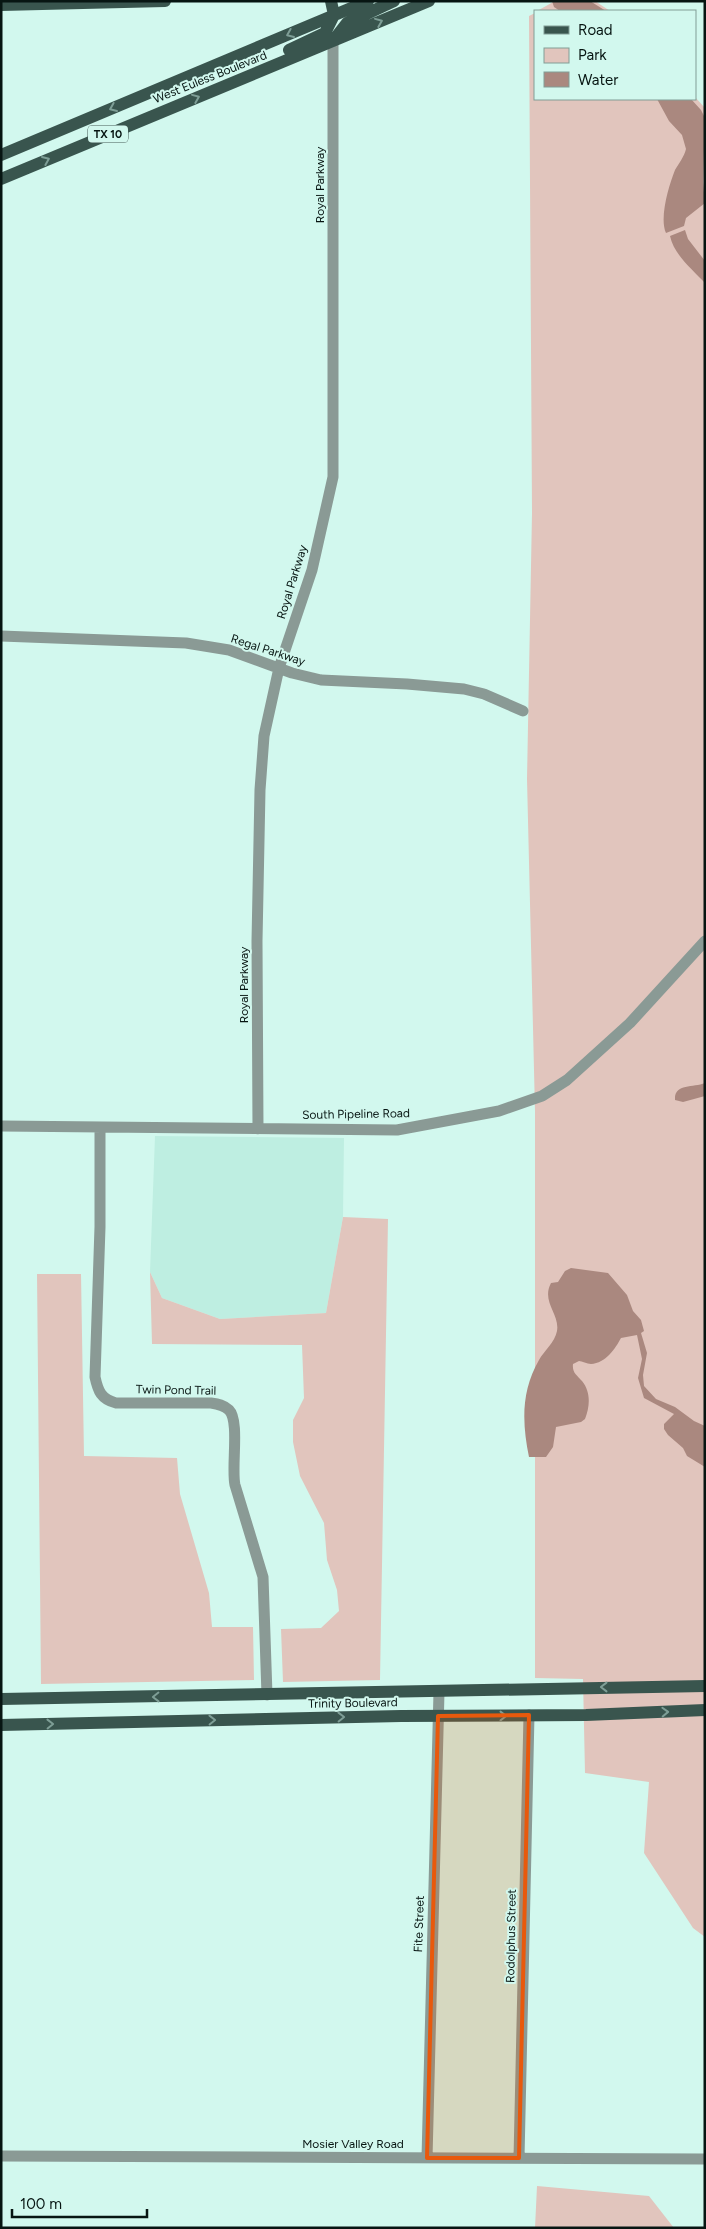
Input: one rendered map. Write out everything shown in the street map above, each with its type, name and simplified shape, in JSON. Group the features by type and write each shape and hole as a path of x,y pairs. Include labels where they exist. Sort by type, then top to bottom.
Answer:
{"main road":[{"path":"1,5 165,1"},
{"path":"215,90 225,78 325,34 334,15 330,1"},
{"name":"West Euless Boulevard","path":"1,155 368,1"},
{"path":"334,41 347,22 394,1"},
{"name":"West Euless Boulevard","path":"1,179 429,1"},
{"path":"80,122 82,144"},
{"name":"Trinity Boulevard","path":"1,1700 705,1686"},
{"name":"Trinity Boulevard","path":"1,1725 705,1710"}],"street":[{"name":"Royal Parkway","path":"258,1129 257,941 260,790 264,736 279,668 312,570 333,477 334,41"},
{"name":"Regal Parkway","path":"1,636 186,644 229,650 292,673 321,680 464,689 484,694 523,711"},
{"name":"South Pipeline Road","path":"1,1126 397,1130 499,1111 528,1102 567,1080 630,1023 704,942"},
{"name":"Twin Pond Trail","path":"100,1127 100,1227 95,1377 97,1387 100,1395 107,1401 116,1403 211,1403 222,1405 231,1411 234,1420 233,1474 235,1485 263,1577 267,1695"},
{"name":"Fite Street","path":"427,2158 439,1692"},
{"name":"Rodolphus Street","path":"519,2158 529,1715"},
{"name":"Mosier Valley Road","path":"1,2156 705,2159"}],"highlighted area":[{"path":"529,1715 519,2158 427,2158 438,1716"}],"shaded area":[{"path":"155,1136 344,1138 343,1217 326,1313 220,1319 162,1298 150,1272"}],"green space":[{"path":"555,1 595,1 608,10 539,10"},
{"path":"534,14 534,100 696,100 696,98 705,108 705,1937 693,1928 644,1853 649,1782 585,1773 583,1679 535,1678 535,1111 527,779 532,513 529,16"},
{"path":"343,1217 388,1219 380,1680 283,1682 281,1629 321,1628 339,1611 337,1590 327,1560 324,1523 300,1476 293,1442 293,1420 304,1398 302,1345 152,1344 150,1272 162,1298 220,1319 326,1313"},
{"path":"37,1274 81,1274 84,1456 177,1458 180,1494 209,1593 212,1627 253,1627 254,1680 41,1684"},
{"path":"537,2186 649,2196 674,2228 535,2228"}],"water":[{"path":"552,1 590,1 604,10 558,10 554,7"},
{"path":"658,100 692,100 705,118 703,182 705,203 686,218 684,226 666,233 664,210 668,193 675,170 686,149 682,135 669,121"},
{"path":"685,230 688,239 705,261 705,283 684,262 672,243 670,236"},
{"path":"705,1083 705,1096 683,1102 675,1100 681,1088"},
{"path":"571,1268 608,1273 627,1295 633,1311 641,1320 644,1331 641,1333 647,1353 643,1375 644,1386 656,1399 675,1407 694,1421 705,1426 705,1467 687,1456 683,1448 664,1429 664,1424 674,1414 644,1398 638,1378 642,1359 637,1335 621,1338 613,1351 601,1361 591,1364 579,1361 573,1364 574,1372 585,1385 588,1394 589,1404 585,1419 581,1422 556,1427 553,1447 546,1457 529,1457 524,1420 526,1395 533,1372 557,1331 556,1319 549,1302 549,1290 551,1283 558,1282 565,1271"}]}
